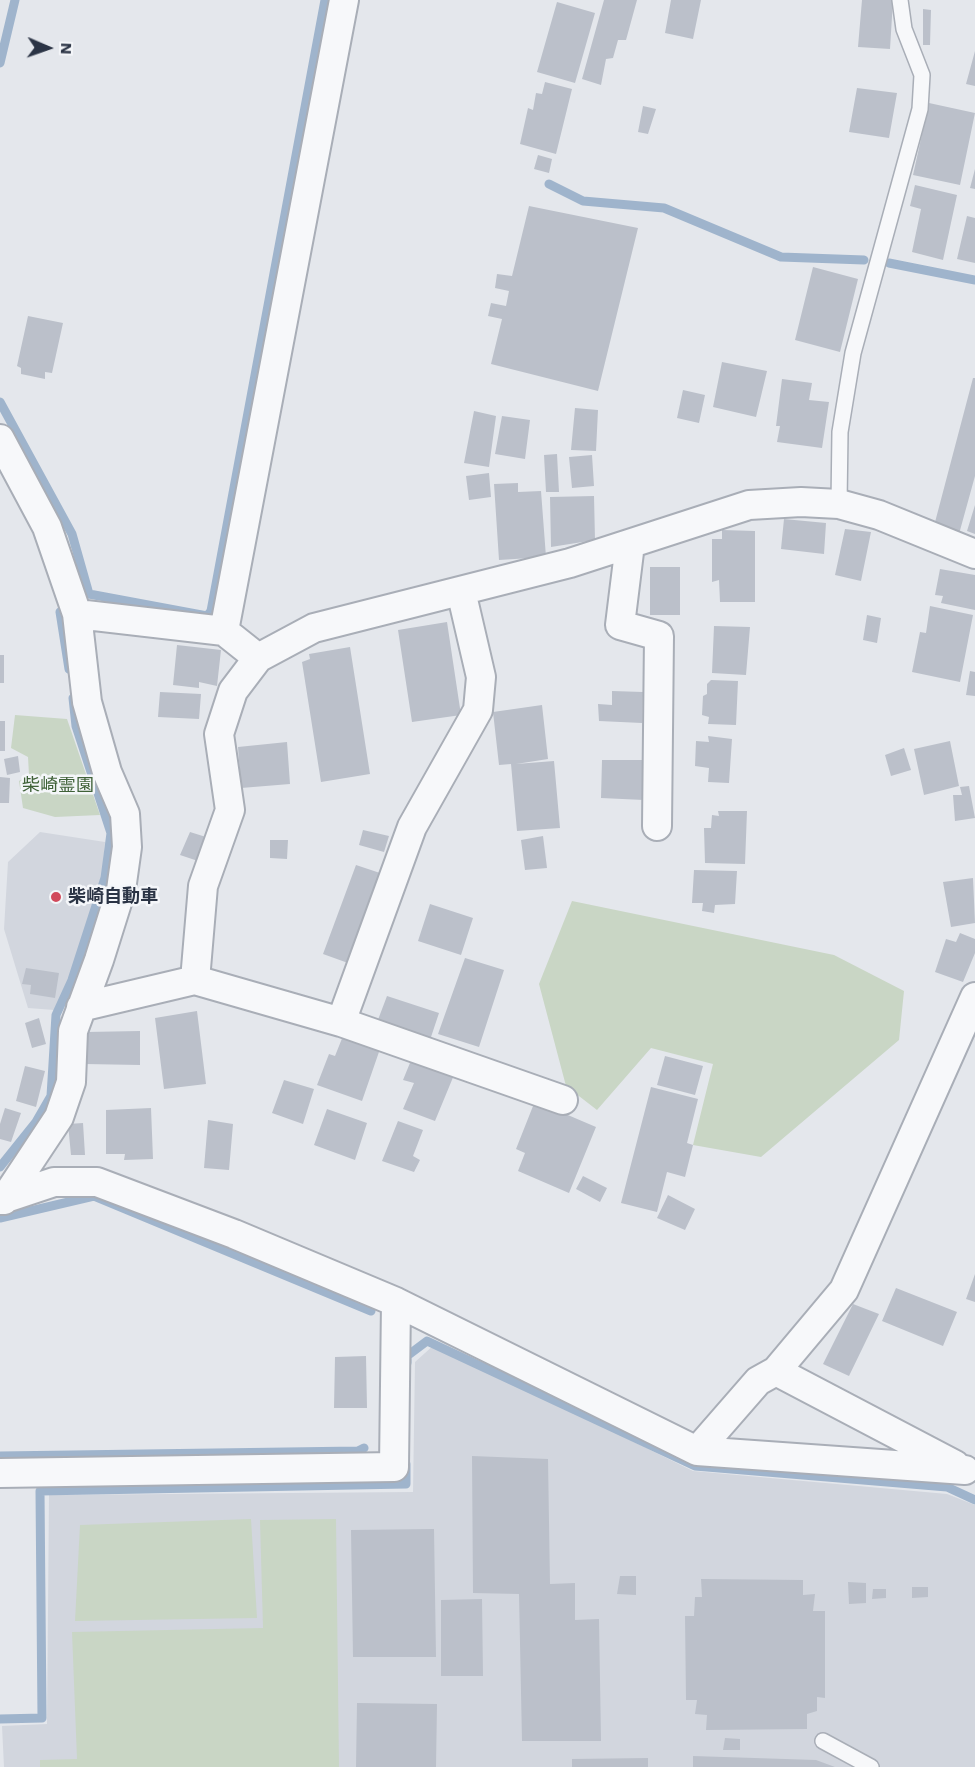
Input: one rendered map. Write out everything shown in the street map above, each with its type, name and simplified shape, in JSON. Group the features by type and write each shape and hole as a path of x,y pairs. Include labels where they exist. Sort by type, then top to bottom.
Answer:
{"street":[{"path":"224,631 344,0"},
{"path":"0,439 47,527 77,614 87,702 106,772 125,814 127,848 121,890 99,960 73,1030 71,1082 59,1117 2,1200"},
{"path":"195,980 203,886 230,810 219,734 233,691 258,658 314,628 570,563 749,505 801,502 838,504 879,515 927,537 975,554"},
{"path":"630,544 620,625 659,636 657,826"},
{"path":"341,1022 412,827 478,710 481,677 461,591"},
{"path":"77,614 224,631 258,658"},
{"path":"81,1007 195,980 341,1022 563,1100"},
{"path":"697,1451 758,1382 776,1371 844,1290 975,997"},
{"path":"2,1200 54,1182 97,1182 234,1233 396,1302 697,1451 970,1473"},
{"path":"0,1473 394,1467 396,1302"},
{"path":"776,1371 970,1473"}],"lane":[{"path":"838,504 840,432 853,353 920,109 922,75 904,29 900,0"},
{"path":"823,1742 870,1767"}],"shaded area":[{"name":"柴崎自動車","path":"40,832 105,842 102,876 71,975 54,1010 28,1008 4,929 8,862"},
{"path":"435,1344 693,1471 947,1494 975,1505 975,1767 4,1767 2,1726 47,1724 49,1495 413,1492 415,1362"}],"green space":[{"name":"柴崎霊園","path":"15,715 67,719 100,815 55,817 23,808 19,781 29,775 28,757 11,748"},
{"path":"572,901 834,955 904,991 899,1040 761,1157 693,1145 713,1064 651,1048 597,1110 566,1086 539,984"},
{"path":"251,1519 257,1618 75,1621 80,1525"},
{"path":"336,1519 339,1767 40,1767 40,1760 77,1759 72,1632 263,1628 260,1520"}],"building":[{"path":"604,0 637,0 626,40 618,40 613,58 606,59 601,85 582,79"},
{"path":"671,0 701,0 693,39 665,33"},
{"path":"862,0 893,0 890,49 858,47"},
{"path":"557,2 595,13 575,83 537,72"},
{"path":"923,9 931,10 930,45 923,45"},
{"path":"975,51 975,86 966,84"},
{"path":"545,82 572,89 556,154 520,144 528,108 533,110 536,93 542,94"},
{"path":"857,88 897,93 889,138 849,132"},
{"path":"929,103 975,113 960,185 913,175"},
{"path":"643,106 656,109 648,134 638,132"},
{"path":"538,155 552,159 549,173 534,169"},
{"path":"975,169 975,189 970,188"},
{"path":"915,185 957,195 943,260 912,252 921,209 910,206"},
{"path":"529,206 638,228 598,391 491,364 502,319 488,316 491,303 506,306 509,291 495,288 497,274 512,276"},
{"path":"967,216 975,218 975,263 957,259"},
{"path":"813,267 858,279 840,352 795,340"},
{"path":"28,316 63,323 52,373 45,372 45,379 21,374 21,368 17,366"},
{"path":"722,362 767,371 756,417 713,407"},
{"path":"973,378 975,378 975,476 959,534 934,526"},
{"path":"782,379 812,383 809,400 829,402 822,448 777,442 780,426 776,426"},
{"path":"683,390 705,395 699,423 677,418"},
{"path":"575,408 598,410 596,451 571,450"},
{"path":"474,411 496,416 489,467 464,463"},
{"path":"502,416 530,420 525,459 495,454"},
{"path":"557,454 559,492 546,492 544,455"},
{"path":"592,455 594,486 572,488 569,457"},
{"path":"489,473 491,497 469,500 466,476"},
{"path":"518,483 518,492 541,491 546,557 499,560 494,484"},
{"path":"594,496 595,540 551,547 550,497"},
{"path":"975,505 975,534 967,531"},
{"path":"784,519 826,523 824,554 781,549"},
{"path":"845,529 871,532 861,581 835,575"},
{"path":"722,530 755,531 755,602 720,602 719,580 712,582 712,539 722,539"},
{"path":"650,567 680,567 680,615 650,615"},
{"path":"940,569 975,575 975,610 941,603 943,596 935,595"},
{"path":"930,606 973,615 960,682 912,672 920,632 926,633"},
{"path":"867,615 881,618 877,643 863,640"},
{"path":"447,622 461,715 412,722 398,630"},
{"path":"714,626 750,627 746,675 712,673"},
{"path":"177,645 221,650 217,686 199,682 199,688 173,685"},
{"path":"350,647 370,774 321,782 302,662 310,659 309,654"},
{"path":"0,655 4,655 4,683 0,683"},
{"path":"970,671 975,672 975,696 966,695"},
{"path":"711,680 738,681 736,725 708,724 709,717 702,715 703,696 707,694 707,684"},
{"path":"612,691 643,692 642,723 599,721 598,704 612,705"},
{"path":"160,692 201,694 199,719 158,717"},
{"path":"542,705 548,759 516,764 554,761 560,828 517,831 511,764 499,765 493,712"},
{"path":"0,721 5,721 5,751 0,751"},
{"path":"708,736 732,739 729,783 708,782 709,768 695,766 696,741 709,742"},
{"path":"950,741 959,786 924,795 914,749"},
{"path":"287,742 290,784 241,788 238,747"},
{"path":"904,748 911,770 891,776 885,755"},
{"path":"18,756 20,772 7,775 4,759"},
{"path":"602,760 643,760 644,800 601,798"},
{"path":"0,777 10,778 9,803 0,803"},
{"path":"969,786 975,818 955,821 953,795 962,795 960,787"},
{"path":"718,811 747,811 745,864 705,863 704,828 711,828 712,815 719,816"},
{"path":"363,830 389,836 384,852 359,845"},
{"path":"190,832 206,837 198,861 180,855"},
{"path":"543,836 547,868 525,870 521,840"},
{"path":"270,840 288,840 287,859 270,858"},
{"path":"356,865 380,873 348,963 323,954"},
{"path":"694,870 737,871 735,904 715,905 714,913 702,911 703,903 692,903"},
{"path":"973,878 975,923 951,927 943,882"},
{"path":"430,904 473,918 461,955 418,941"},
{"path":"960,933 975,939 975,953 963,982 935,972 946,939 956,942"},
{"path":"465,958 504,970 479,1047 438,1034"},
{"path":"26,968 59,973 55,998 30,994 31,985 22,984"},
{"path":"387,996 439,1013 429,1043 376,1025"},
{"path":"197,1011 206,1084 164,1089 155,1018"},
{"path":"39,1018 46,1044 32,1048 25,1023"},
{"path":"140,1031 140,1065 85,1064 86,1032"},
{"path":"343,1036 380,1049 362,1101 317,1085 329,1054 335,1056"},
{"path":"665,1056 703,1066 695,1095 657,1085"},
{"path":"412,1058 454,1075 435,1121 403,1109 414,1083 403,1080"},
{"path":"25,1066 45,1071 36,1107 16,1101"},
{"path":"284,1080 314,1089 303,1124 272,1113"},
{"path":"651,1087 698,1099 687,1143 693,1145 685,1177 667,1172 657,1212 621,1203"},
{"path":"535,1101 596,1127 569,1193 518,1171 525,1153 516,1149"},
{"path":"5,1108 21,1113 11,1142 0,1139 0,1124"},
{"path":"151,1108 153,1159 124,1160 125,1154 106,1154 106,1110"},
{"path":"327,1109 367,1123 355,1160 314,1145"},
{"path":"208,1120 233,1124 229,1170 204,1168"},
{"path":"398,1121 423,1130 413,1156 420,1160 414,1172 382,1161"},
{"path":"83,1123 85,1155 71,1155 68,1124"},
{"path":"583,1176 607,1188 600,1202 576,1189"},
{"path":"668,1195 695,1209 685,1230 657,1218"},
{"path":"975,1274 975,1302 966,1299"},
{"path":"896,1288 957,1312 943,1346 882,1321"},
{"path":"853,1304 879,1314 849,1376 823,1364"},
{"path":"366,1356 367,1408 334,1408 335,1357"},
{"path":"472,1456 548,1459 550,1584 575,1583 575,1620 599,1619 601,1741 522,1741 519,1594 473,1593"},
{"path":"434,1529 436,1657 353,1657 351,1530"},
{"path":"620,1576 636,1576 636,1595 617,1594"},
{"path":"701,1579 803,1580 803,1595 815,1594 813,1611 825,1611 825,1698 817,1697 817,1711 807,1714 807,1729 706,1730 707,1715 695,1714 697,1700 686,1700 685,1616 694,1616 695,1597 702,1597"},
{"path":"848,1582 866,1583 866,1603 849,1604"},
{"path":"912,1587 928,1587 928,1597 912,1598"},
{"path":"873,1589 886,1589 886,1598 872,1599"},
{"path":"482,1599 483,1676 441,1676 441,1600"},
{"path":"357,1703 437,1704 436,1767 356,1767"},
{"path":"725,1738 740,1739 740,1750 723,1750"},
{"path":"693,1756 816,1760 835,1767 693,1767"},
{"path":"648,1758 648,1767 572,1767 572,1759"}],"waterway":[{"path":"0,63 15,0"},
{"path":"0,402 72,534 89,594 207,616 211,611 325,0"},
{"path":"549,184 583,201 664,208 781,257 864,260"},
{"path":"889,263 975,280"},
{"path":"60,612 69,669"},
{"path":"0,1167 36,1122 51,1096 56,1015 72,980 105,878 111,833 76,726 73,698"},
{"path":"0,1218 94,1196 371,1311"},
{"path":"407,1363 407,1356 427,1341 695,1466 947,1487 975,1500"},
{"path":"0,1456 358,1451 364,1448"},
{"path":"0,1719 42,1718 40,1491 406,1484 406,1464"}],"place":[{"name":"柴崎自動車","path":"56,897"}]}
